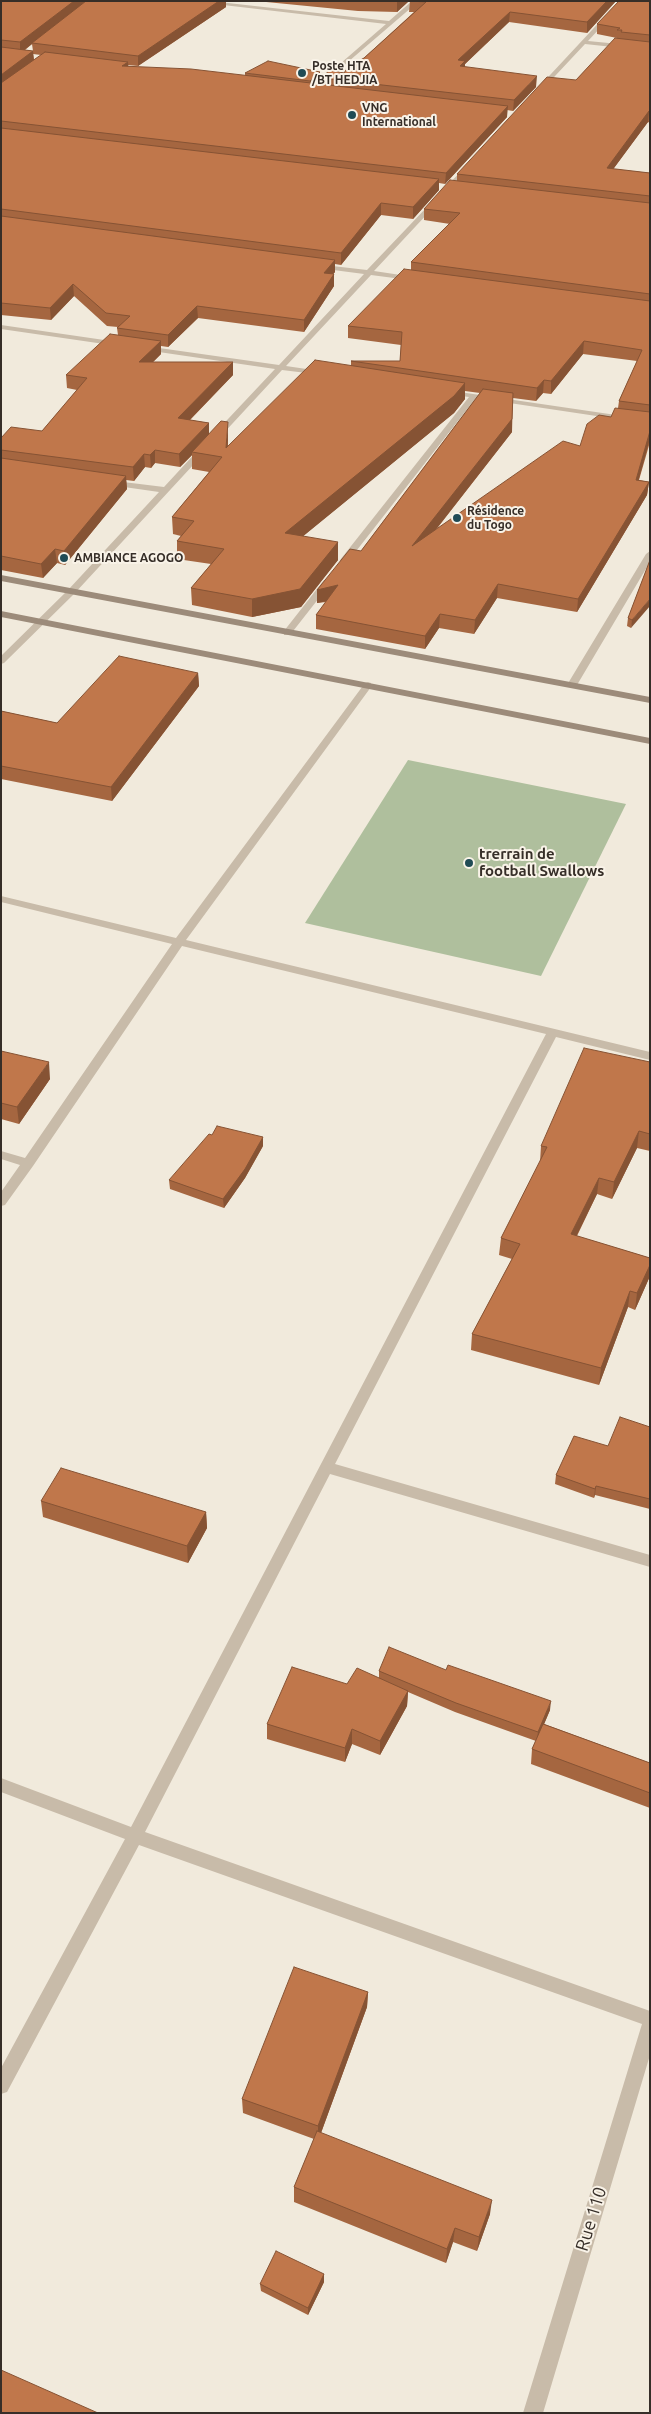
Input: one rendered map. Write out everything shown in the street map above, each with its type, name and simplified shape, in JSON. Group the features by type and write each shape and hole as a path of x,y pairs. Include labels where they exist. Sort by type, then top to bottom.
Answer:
{"main road":[{"path":"1,578 650,700"},
{"path":"1,614 650,740"}],"street":[{"path":"192,1 391,22"},
{"path":"313,90 416,1"},
{"path":"534,95 622,1"},
{"path":"584,42 650,49"},
{"path":"303,89 322,92"},
{"path":"1,662 71,592 164,490 282,368 475,159"},
{"path":"439,188 458,190"},
{"path":"312,265 418,279"},
{"path":"1,327 127,345"},
{"path":"136,346 330,375"},
{"path":"436,390 650,422"},
{"path":"287,633 474,396"},
{"path":"97,480 164,490"},
{"path":"572,685 650,554"},
{"path":"1,1202 178,942 368,685"},
{"path":"1,899 650,1056"},
{"path":"1,2086 135,1836 552,1033"},
{"path":"1,1155 29,1163"},
{"path":"325,1467 650,1561"},
{"path":"1,1785 135,1836 650,2019"},
{"name":"Rue 110","path":"533,2413 650,2026"}],"green space":[{"name":"trerrain de football Swallows","path":"408,760 626,804 541,976 305,923"}],"building":[{"path":"1,1 74,1 20,42 1,40"},
{"path":"86,1 219,1 138,56 32,43"},
{"path":"410,1 607,1 587,22 510,12 458,60 465,61 460,66 537,76 514,100 321,78 330,70 344,73 348,67 364,58 426,2"},
{"path":"619,1 650,1 650,35 621,32 622,30 617,30 620,28 597,24"},
{"path":"615,38 650,42 650,111 607,168 650,173 650,196 457,174 547,77 576,80"},
{"path":"1,47 33,51 1,75"},
{"path":"45,52 128,62 122,66 191,69 508,106 446,173 1,121 1,83"},
{"path":"268,61 320,72 310,81 245,73"},
{"path":"1,128 439,179 413,207 381,203 341,253 1,209"},
{"path":"450,180 650,203 650,294 411,262 460,213 424,209"},
{"path":"1,216 335,260 324,273 334,274 304,320 197,306 168,335 117,328 130,316 106,313 73,284 50,308 1,303"},
{"path":"404,269 650,301 650,405 619,401 642,350 584,341 551,381 544,380 537,388 351,361 400,361 402,332 348,326"},
{"path":"110,334 161,341 139,362 233,362 178,418 209,423 179,454 155,450 150,455 144,454 133,467 1,450 1,438 11,427 42,431 87,378 66,375"},
{"path":"315,360 465,383 454,396 285,533 338,542 300,589 252,599 191,588 224,549 177,541 194,521 172,517 222,457 192,452 221,421 228,422 226,448"},
{"path":"483,389 513,393 512,419 412,546 563,441 580,446 587,424 599,415 611,417 615,408 650,412 650,431 636,480 649,482 578,599 498,584 475,620 440,614 425,636 316,615 338,585 317,590 350,549 361,551"},
{"path":"1,458 126,476 64,551 55,549 41,564 1,556"},
{"path":"650,560 650,599 632,620 628,618"},
{"path":"119,656 198,673 111,787 1,766 1,711 57,723"},
{"path":"584,1048 650,1062 650,1134 639,1131 614,1182 599,1178 571,1234 650,1258 650,1265 637,1293 630,1291 601,1368 472,1334 520,1244 501,1238 547,1147 541,1146"},
{"path":"1,1051 49,1062 17,1107 1,1103"},
{"path":"217,1126 263,1137 245,1169 223,1199 169,1180 209,1134 212,1135"},
{"path":"620,1417 650,1427 650,1499 596,1486 595,1489 556,1475 574,1436 608,1446"},
{"path":"61,1468 206,1512 187,1546 41,1501"},
{"path":"389,1647 446,1670 448,1665 551,1701 538,1732 456,1703 379,1671"},
{"path":"292,1667 347,1684 357,1668 408,1691 380,1741 352,1729 345,1748 267,1724"},
{"path":"543,1724 650,1763 650,1793 532,1749"},
{"path":"294,1967 368,1992 318,2126 242,2099"},
{"path":"317,2131 492,2200 479,2237 455,2228 447,2249 294,2187"},
{"path":"276,2251 324,2274 308,2308 260,2284"},
{"path":"1,2370 98,2413 1,2413"}],"place":[{"name":"Poste HTA /BT HEDJIA","path":"302,73"},
{"name":"VNG International","path":"352,115"},
{"name":"Résidence du Togo","path":"457,518"},
{"name":"AMBIANCE AGOGO","path":"64,558"},
{"name":"trerrain de football Swallows","path":"469,863"}]}
